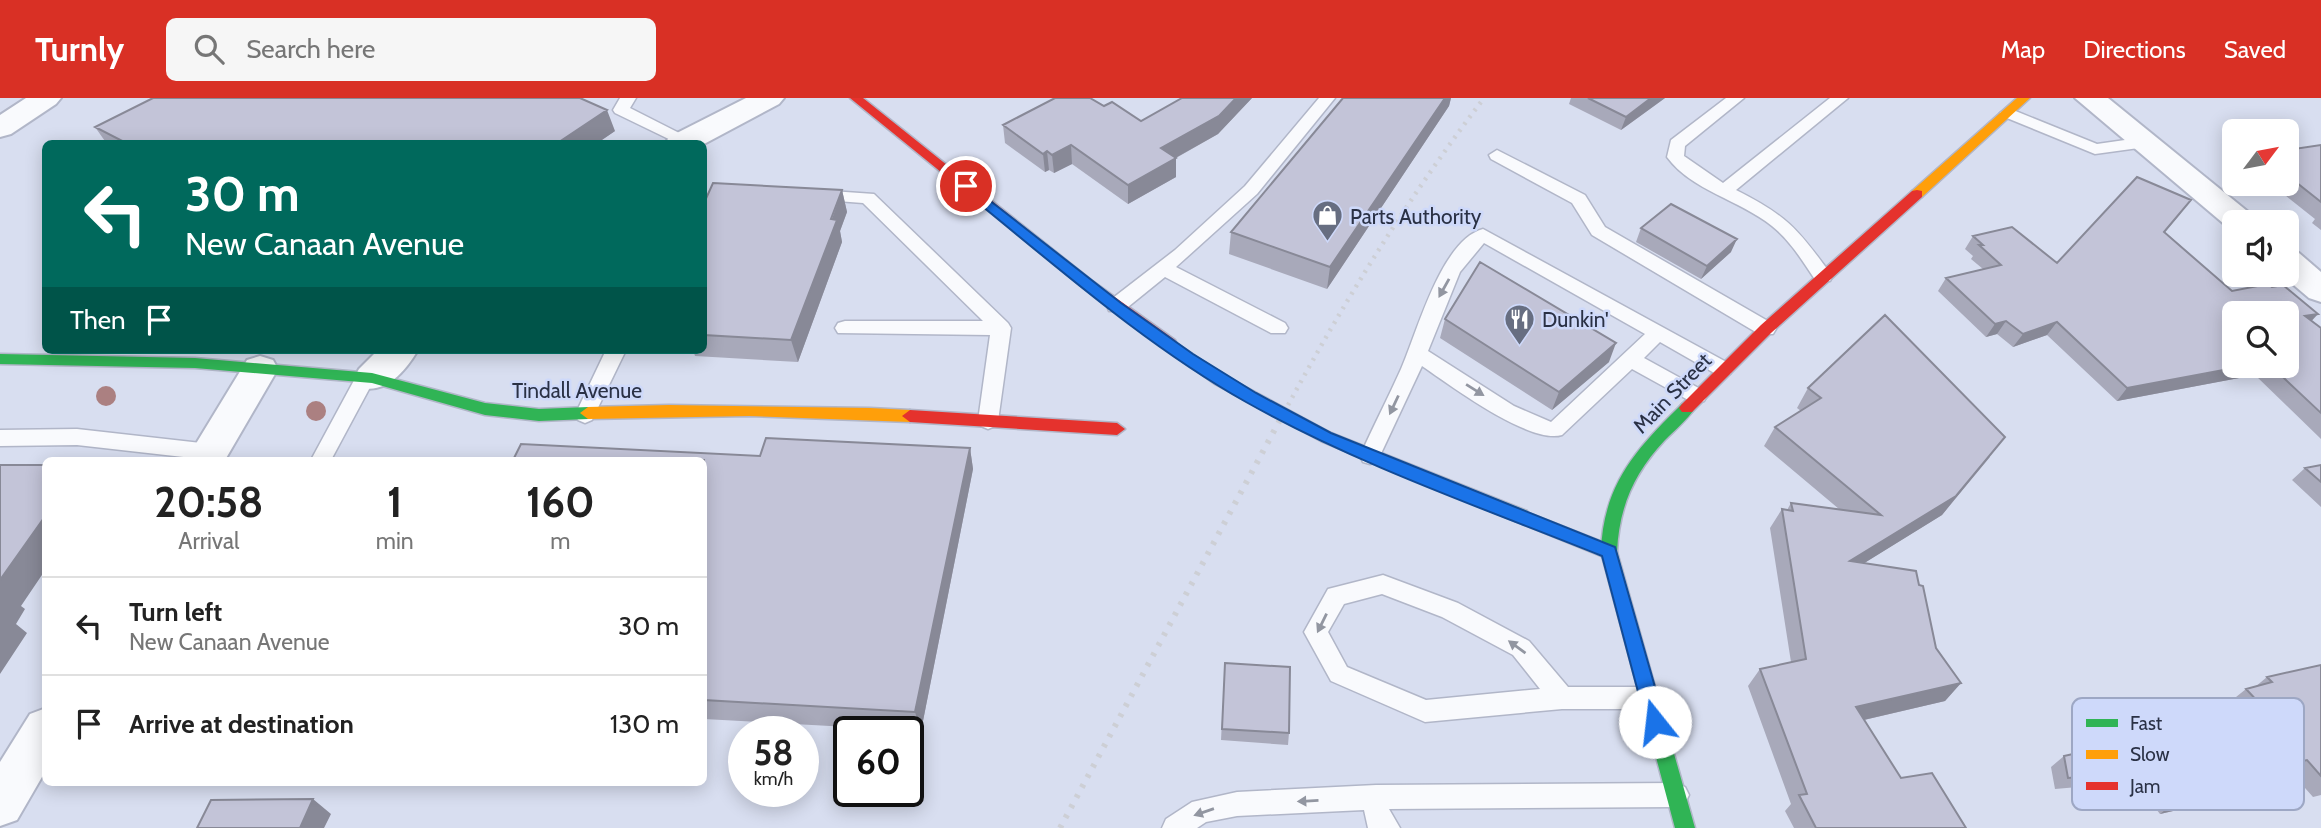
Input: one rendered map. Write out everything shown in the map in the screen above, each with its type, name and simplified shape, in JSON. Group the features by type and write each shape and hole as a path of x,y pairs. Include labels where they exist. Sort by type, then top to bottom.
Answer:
{"main road":[{"path":"856,98 1116,306 1220,380 1304,426 1370,456 1609,552"},
{"name":"Main Street","path":"1685,828 1609,552 1608,529 1621,487 1647,448 1723,369 1823,276 2024,98"},
{"name":"Tindall Avenue","path":"0,359 195,363 369,378 485,409 539,415 810,410 1117,429"}],"street":[{"path":"0,128 46,98"},
{"path":"687,140 769,98"},
{"path":"2090,98 2227,210"},
{"path":"2299,271 2321,290"},
{"path":"369,378 396,354"},
{"path":"207,456 260,369"},
{"path":"0,804 42,735"}],"lane":[{"path":"628,98 621,110 679,140"},
{"path":"1116,306 1251,190 1327,98"},
{"path":"1736,98 1677,144 1675,157 1689,172 1789,231 1823,276"},
{"path":"1724,191 1840,98"},
{"path":"2008,113 2095,149 2146,142"},
{"path":"1497,155 1580,199 1598,231 1766,329"},
{"path":"804,194 869,198 1000,328"},
{"path":"1370,456 1418,354 1432,311 1471,241 1483,235 1723,369"},
{"path":"1163,268 1278,328"},
{"path":"845,328 1000,328"},
{"path":"988,421 1000,328"},
{"path":"1418,354 1522,419 1545,430 1555,430 1659,332"},
{"path":"585,415 614,354"},
{"path":"1630,359 1697,396"},
{"path":"323,457 369,378"},
{"path":"0,438 77,437 207,456"},
{"path":"1562,698 1521,648 1450,610 1383,584 1336,596 1316,632 1339,674 1425,711 1562,698 1648,698"},
{"path":"1175,828 1201,811 1237,804 1377,818 1676,795"}],"building":[{"path":"153,98 580,98 607,110 562,140 120,140 95,127"},
{"path":"1055,98 1090,98 1104,106 1112,102 1141,121 1182,98 1236,98 1219,116 1161,148 1176,158 1128,185 1071,145 1052,155 1047,151 1043,154 1003,125"},
{"path":"1343,98 1445,98 1330,267 1231,232"},
{"path":"1588,98 1651,98 1626,117"},
{"path":"2321,145 2321,202 2300,185 2300,148"},
{"path":"2137,177 2191,200 2164,232 2222,282 2222,287 2232,291 2253,287 2285,287 2318,314 2305,316 2321,328 2321,413 2284,378 2299,378 2299,301 2222,301 2222,370 2127,388 2057,322 2023,334 2006,321 1995,324 1946,278 2001,265 1973,236 2012,227 2057,263"},
{"path":"713,183 842,190 831,219 837,220 791,340 707,335 707,196"},
{"path":"1671,204 1737,239 1707,266 1641,228"},
{"path":"1480,262 1616,343 1559,392 1445,319"},
{"path":"1885,315 2005,437 1956,496 1850,561 1916,571 1919,585 1923,586 1936,648 1961,683 1856,707 1901,778 1932,773 1966,828 1816,828 1799,795 1807,794 1760,669 1806,659 1782,509 1793,511 1791,503 1881,515 1775,427 1821,398 1808,388"},
{"path":"766,438 970,448 915,712 707,700 707,457 514,457 521,444 760,456"},
{"path":"0,465 42,465 42,521 0,580"},
{"path":"2321,465 2321,482 2305,468"},
{"path":"1225,663 1290,667 1289,733 1222,729"},
{"path":"2321,665 2321,776 2307,760 2304,761 2304,698 2254,698 2246,689 2272,682 2267,677"},
{"path":"2072,754 2072,778 2068,778 2064,756"},
{"path":"313,799 300,828 197,828 211,800"}],"railway":[{"path":"1280,420 1376,255 1428,175 1484,98"},
{"path":"1060,828 1281,418"}],"traffic: fast":[{"path":"1170,344 1220,380 1326,437 1521,516"},
{"path":"0,359 195,363 372,378 485,409 539,415 588,413"},
{"path":"1685,828 1609,552 1610,529 1621,490 1643,456 1687,408"}],"traffic: slow":[{"path":"1917,194 2024,98"},
{"path":"588,413 749,411 910,416"},
{"path":"1521,516 1609,552"}],"traffic: jam":[{"path":"856,98 1086,283 1170,344"},
{"path":"1687,408 1766,329 1917,194"},
{"path":"910,416 1117,429"}],"place":[{"name":"Parts Authority","path":"1327,243"},
{"name":"Dunkin'","path":"1519,346"}],"route":[{"path":"966,186 1116,306 1220,380 1326,437 1609,552 1655,722"}]}
